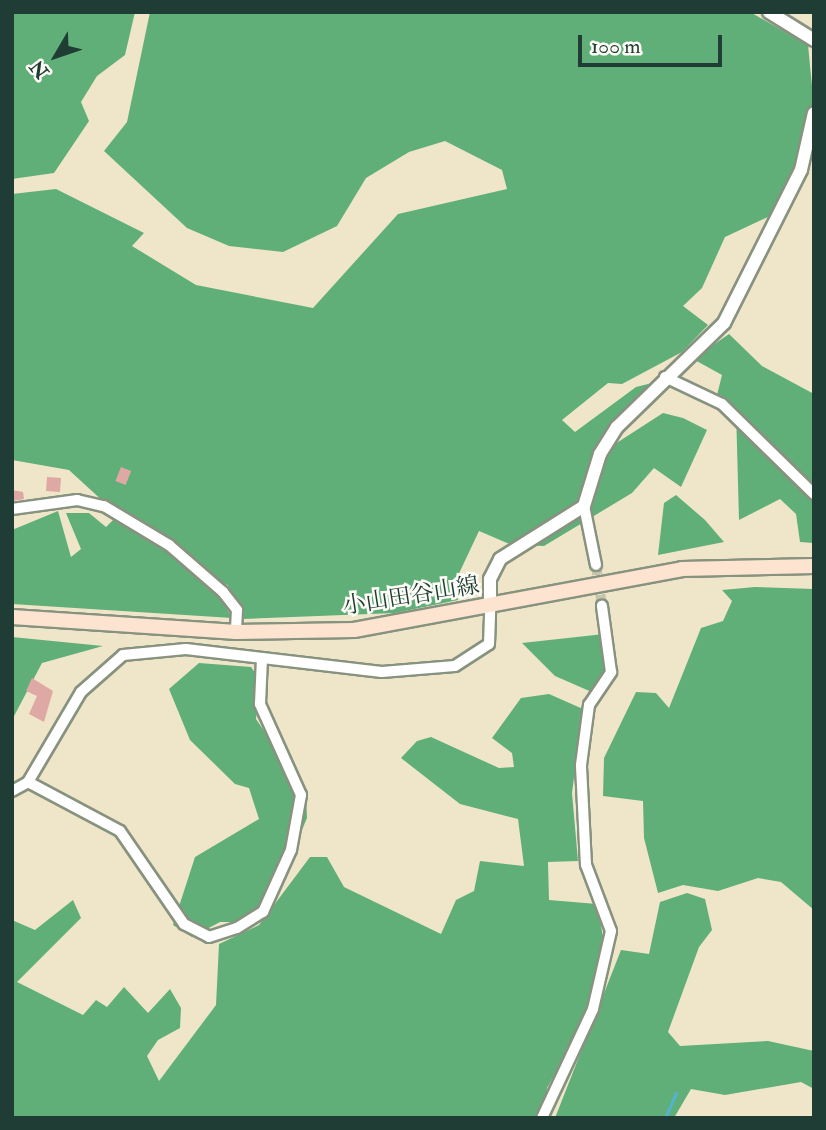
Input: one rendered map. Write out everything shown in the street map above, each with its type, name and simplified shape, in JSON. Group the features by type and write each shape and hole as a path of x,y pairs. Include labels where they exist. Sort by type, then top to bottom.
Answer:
{"main road":[{"name":"小山田谷山線","path":"12,617 236,632 354,630 490,607 682,569 814,566"}],"street":[{"path":"769,12 814,40"},
{"path":"596,565 584,506 608,439 665,377 724,323 801,170 814,113"},
{"path":"665,377 722,404 814,494"},
{"path":"12,509 78,500 104,506 169,545 223,592 237,610 236,632"},
{"path":"12,791 28,782 81,692 123,655 186,649 382,671 466,664 489,644 490,579 500,559 584,506"},
{"path":"542,1118 593,1009 611,932 586,865 581,765 589,705 611,672 602,606"},
{"path":"28,782 120,831 184,924 209,937 237,928 263,912 291,850 301,795 260,704 262,658"}],"green space":[{"path":"12,12 135,12 125,55 97,76 81,102 89,121 54,173 12,179"},
{"path":"150,12 750,12 808,45 814,106 783,210 725,237 702,288 683,306 708,325 682,352 622,384 608,383 562,420 575,432 636,387 656,382 611,425 592,456 597,465 615,444 663,413 683,418 707,430 681,487 654,468 632,493 544,546 512,545 479,531 454,584 458,600 395,613 242,619 228,585 211,581 232,618 12,604 12,530 58,511 71,557 81,549 66,513 89,513 106,527 118,515 69,470 12,460 12,194 56,189 144,233 132,246 196,285 313,308 398,214 507,189 502,170 445,141 409,152 366,178 337,226 283,252 229,246 187,228 104,151 127,122"},
{"path":"729,334 762,366 814,394 814,543 800,542 796,514 780,499 739,520 736,410 717,395 722,375 693,359"},
{"path":"676,495 705,520 724,542 658,555 664,503"},
{"path":"755,587 814,589 814,910 781,882 758,878 718,891 683,885 658,893 644,838 643,801 603,796 604,758 636,692 656,693 669,708 701,628 723,621 732,601 722,590"},
{"path":"604,634 608,661 594,693 555,676 522,643"},
{"path":"12,637 103,646 42,663 12,720"},
{"path":"199,663 251,667 261,681 256,719 306,793 307,818 286,868 248,922 220,922 192,937 173,925 195,857 259,819 249,788 235,784 190,740 169,689"},
{"path":"549,694 583,709 572,793 578,861 548,862 549,900 597,904 606,953 604,985 547,1088 545,1118 12,1118 12,920 35,930 73,900 81,918 17,982 83,1015 96,1000 107,1007 124,987 148,1013 170,989 181,1008 180,1028 158,1040 147,1056 159,1081 216,1005 219,944 259,925 310,857 327,857 344,887 441,934 456,900 474,891 480,861 524,866 518,819 460,804 401,758 417,741 431,737 499,768 514,767 512,753 492,738 521,698"},
{"path":"687,893 705,899 712,930 699,947 668,1032 680,1046 768,1041 814,1051 814,1089 801,1082 725,1095 691,1089 674,1118 555,1118 621,950 649,954 660,902"}],"building":[{"path":"121,467 131,471 126,485 115,481"},
{"path":"47,477 61,478 60,492 46,491"},
{"path":"12,490 23,492 24,499 12,501"},
{"path":"32,678 53,691 44,722 29,714 37,696 26,691"}],"waterway":[{"path":"665,1118 676,1093"}],"tunnel":[{"path":"596,565 602,606"}]}
